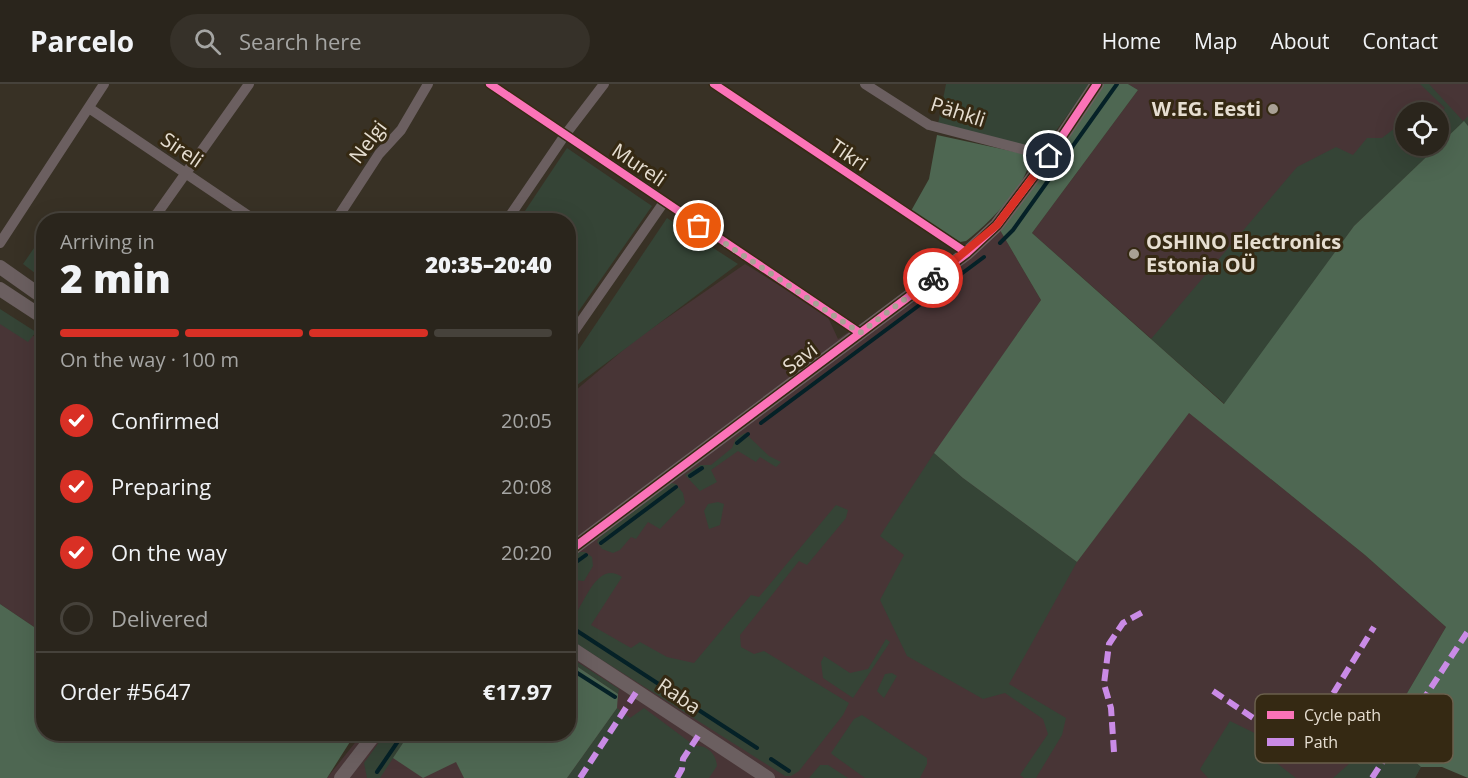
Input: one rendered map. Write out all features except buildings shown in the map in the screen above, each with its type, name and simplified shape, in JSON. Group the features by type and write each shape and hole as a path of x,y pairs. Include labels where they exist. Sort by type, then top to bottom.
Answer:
{"street":[{"path":"0,243 104,84"},
{"path":"158,213 249,84"},
{"name":"Nelgi","path":"341,213 379,154 401,130 428,84"},
{"name":"Mureli","path":"490,84 860,333"},
{"path":"512,213 565,135 604,84"},
{"name":"Tikri","path":"714,84 967,253"},
{"name":"Pähkli","path":"865,84 929,126 1049,156"},
{"name":"Savi","path":"576,546 967,253 997,225 1049,156 1097,84"},
{"name":"Sireli","path":"89,108 244,213"},
{"path":"576,328 664,202"},
{"path":"0,267 36,292"},
{"path":"0,289 36,313"},
{"name":"Raba","path":"576,651 768,778"},
{"path":"341,778 370,741"}],"shaded area":[{"path":"1128,84 1468,84 1468,126 1463,122 1449,135 1449,102 1395,102 1395,156 1428,156 1354,226 1225,404 1032,233 1138,90"},
{"path":"997,225 1041,300 935,453 1077,562 1188,412 1365,555 1446,627 1407,694 1255,694 1255,763 1416,763 1421,767 1415,778 327,778 356,741 576,741 576,390 635,340 745,264 827,315 838,339 967,253"},
{"path":"0,315 36,338 36,628 0,604"}],"green space":[{"path":"946,84 1090,84 1047,143 1031,148 938,124"},
{"path":"1097,84 1128,84 1138,90 1032,233 1224,404 1354,226 1427,156 1449,156 1449,135 1464,121 1468,126 1468,778 1442,767 1421,767 1416,763 1453,763 1453,694 1407,694 1446,627 1365,555 1189,413 1077,562 963,478 934,453 1041,300 997,225"},
{"path":"1420,84 1429,84 1446,102 1439,102"},
{"path":"1449,106 1463,121 1468,116 1468,126 1463,122 1449,135"},
{"path":"1395,128 1395,156 1428,156 1354,226 1225,404 1151,339 1297,167 1336,147 1353,155 1367,138 1382,138"},
{"path":"937,135 1029,155 1029,165 1016,190 996,214 966,241 960,242 911,211 929,179"},
{"path":"567,148 652,206 576,315 576,213 524,213"},
{"path":"667,218 738,264 576,386 576,354"},
{"path":"36,245 36,274 23,264"},
{"path":"0,309 36,332 28,342 0,324"},
{"path":"745,433 769,456 781,462 776,467 760,457 756,462 738,451 711,470 717,482 700,491 685,475 700,465 711,465 732,448 736,438"},
{"path":"934,453 963,478 1077,562 1009,684 1066,718 1062,735 1036,778 1024,778 1020,775 1048,734 1043,719 1005,693 983,699 907,656 880,600 904,555 880,536"},
{"path":"671,483 676,484 683,493 685,503 660,529 648,522 636,539 631,537 620,550 613,553 602,549 597,542 600,537"},
{"path":"718,502 724,504 720,525 709,529 704,511 708,504"},
{"path":"836,505 848,510 846,518 807,565 799,561 740,635 741,647 754,654 764,651 849,703 843,715 799,771 791,776 785,776 576,643 576,609 578,610 595,582 607,574 614,573 622,577 591,625 631,648 640,642 667,657 694,663 751,595 759,597"},
{"path":"585,552 592,557 593,566 584,581 576,580 576,554"},
{"path":"0,604 36,628 36,741 351,741 327,778 0,778"},
{"path":"886,639 890,642 853,698 823,678 821,662 824,656 850,673 868,669"},
{"path":"576,661 619,689 618,694 576,666"},
{"path":"576,666 618,694 617,708 567,778 464,778 456,762 423,778 393,758 404,741 576,741"},
{"path":"892,673 897,676 884,698 877,691 885,674"},
{"path":"617,708 630,718 644,708 695,746 707,749 713,754 717,766 709,778 567,778"},
{"path":"862,715 927,758 927,764 920,778 865,778 831,753 854,719"},
{"path":"1230,721 1255,733 1255,763 1276,763 1296,778 1208,778 1200,769"},
{"path":"380,741 404,741 380,778 367,778 364,763"},
{"path":"1350,763 1416,763 1421,767 1415,778 1333,778"},
{"path":"820,765 828,765 848,778 809,778"}],"waterway":[{"path":"1000,243 1013,230 1117,84"},
{"path":"761,423 984,257"},
{"path":"737,443 748,434"},
{"path":"690,476 702,468"},
{"path":"601,543 676,487"},
{"path":"576,562 586,555"},
{"path":"576,630 757,748"},
{"path":"576,672 615,697"},
{"path":"377,772 398,741"},
{"path":"771,759 789,771"}],"marked path":[{"path":"1114,752 1111,708 1104,684 1109,644 1123,623 1143,612"},
{"path":"1333,694 1374,627"},
{"path":"1427,694 1468,631"},
{"path":"580,778 637,691"},
{"path":"1213,691 1255,719"},
{"path":"677,778 682,769 683,759 700,733"},
{"path":"1372,778 1382,763"}],"cycle path":[{"path":"490,84 860,333"},
{"path":"714,84 967,253"},
{"path":"576,546 967,253 997,225 1049,156 1097,84"}],"way so far":[{"path":"699,226 860,333 933,278"}],"place":[{"name":"W.EG. Eesti","path":"1273,109"},
{"name":"OSHINO Electronics Estonia OÜ","path":"1134,254"}],"route":[{"path":"933,278 967,253 997,225 1049,156"}]}
